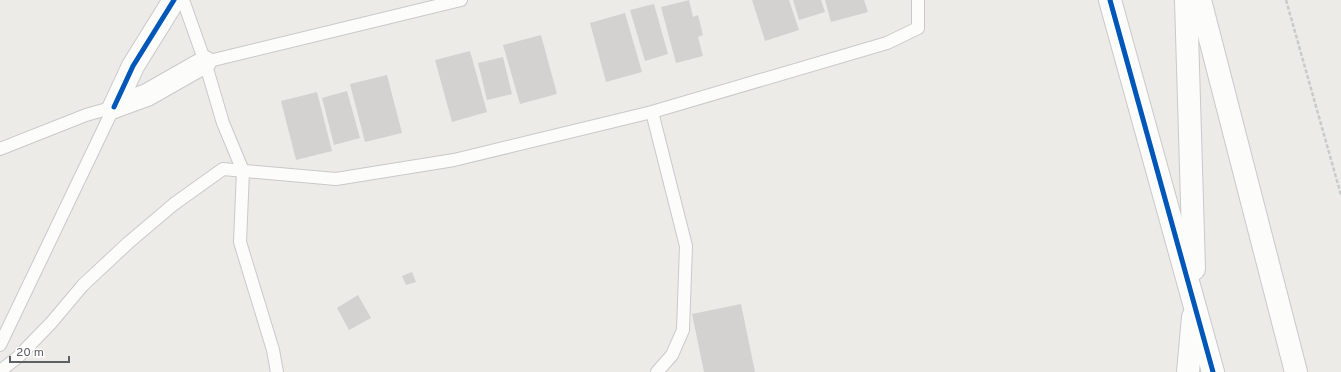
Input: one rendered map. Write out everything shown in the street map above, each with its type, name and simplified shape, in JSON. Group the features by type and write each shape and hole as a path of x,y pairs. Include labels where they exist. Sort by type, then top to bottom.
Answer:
{"street":[{"path":"114,107 133,66 174,0"},
{"path":"1110,0 1213,372"},
{"path":"1186,0 1194,301 1188,372"},
{"path":"1200,0 1296,372"},
{"path":"114,107 147,95 205,62"}],"lane":[{"path":"183,0 205,62 223,123 243,171 240,242 273,350 277,372"},
{"path":"205,62 461,0"},
{"path":"0,371 18,357 83,285 128,243 174,204 223,169 336,179 454,160 652,112 887,43 918,28 918,0"},
{"path":"0,149 86,115 114,107"},
{"path":"0,345 114,107"},
{"path":"652,112 686,246 683,330 672,355 657,372"}],"path":[{"path":"1286,0 1341,195"}],"building":[{"path":"689,0 693,17 698,15 703,35 698,37 703,56 676,63 661,7"},
{"path":"752,0 789,0 799,30 765,41"},
{"path":"793,0 821,0 825,12 799,20"},
{"path":"825,0 864,0 868,12 831,22"},
{"path":"654,4 668,54 645,61 630,10"},
{"path":"625,13 642,72 606,82 590,23"},
{"path":"541,35 557,94 520,104 503,45"},
{"path":"470,51 487,112 452,122 435,60"},
{"path":"503,57 512,94 487,100 478,63"},
{"path":"387,75 402,133 365,142 350,84"},
{"path":"347,91 360,138 334,145 322,98"},
{"path":"317,92 332,151 296,160 281,101"},
{"path":"412,272 416,282 406,285 402,276"},
{"path":"358,295 371,318 349,330 337,308"},
{"path":"741,304 755,372 704,372 692,314"}],"cycle path":[{"path":"114,107 133,66 174,0"},
{"path":"1110,0 1213,372"}]}
